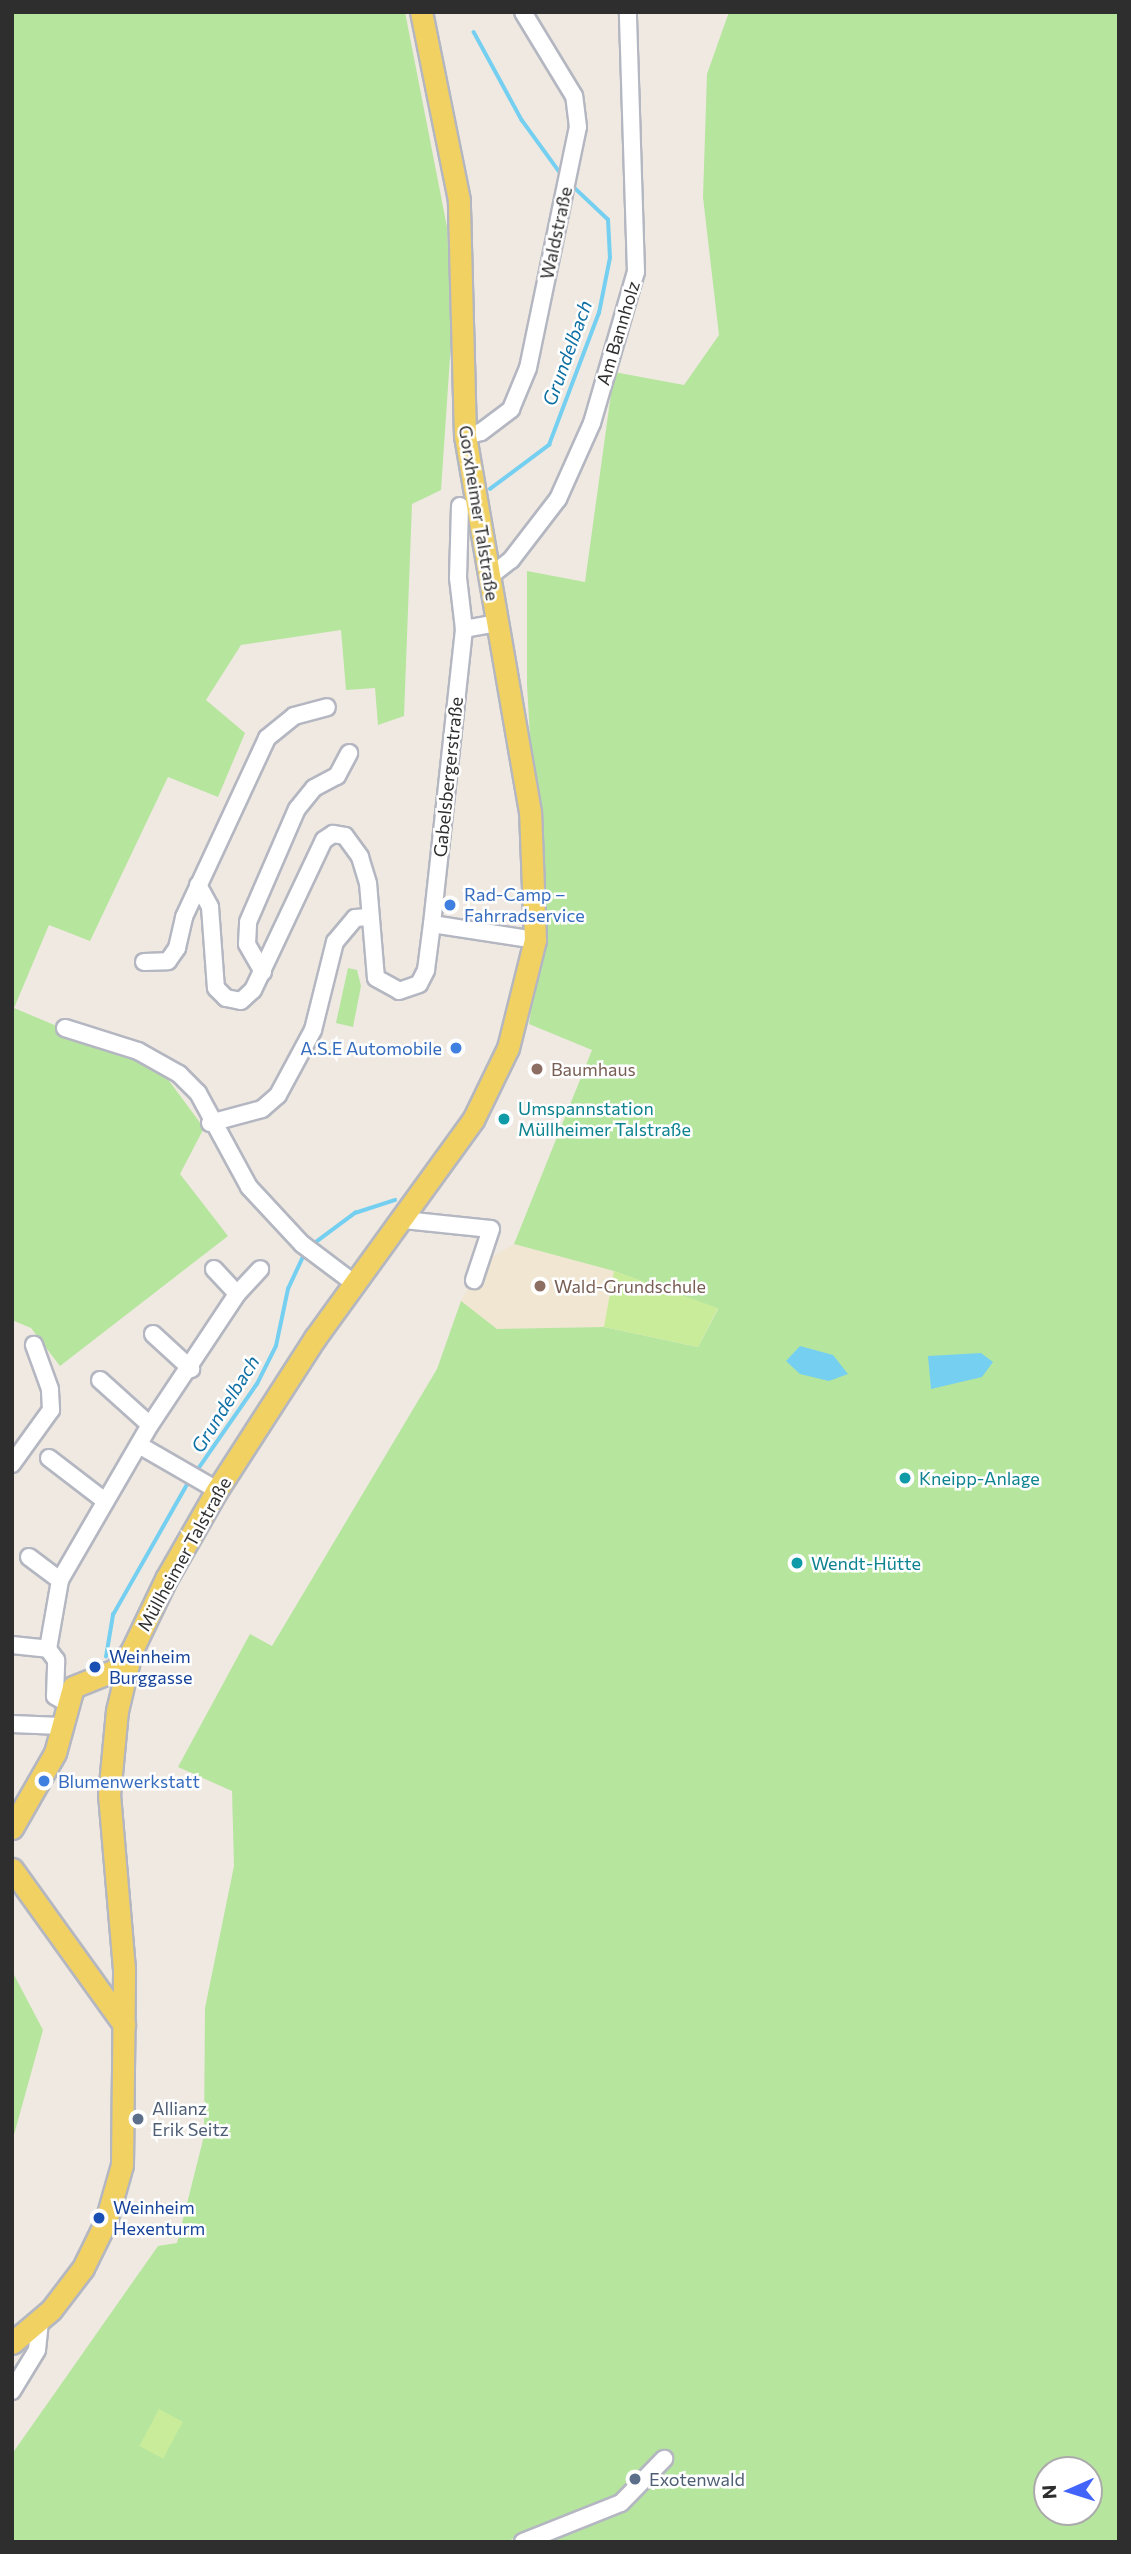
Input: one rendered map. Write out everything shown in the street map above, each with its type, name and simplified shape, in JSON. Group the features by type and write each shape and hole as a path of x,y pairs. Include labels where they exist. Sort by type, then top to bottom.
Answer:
{"main road":[{"name":"Gorxheimer Talstraße","path":"421,12 459,200 465,436 534,845 535,940 529,972"},
{"name":"Müllheimer Talstraße","path":"12,2343 40,2321 88,2259 118,2183 125,2148 124,1969 109,1795 123,1689 131,1652 166,1579 217,1490 355,1284 404,1220 482,1103 508,1048 529,972"},
{"path":"12,1828 50,1764 67,1703 77,1684 106,1673 131,1652"},
{"path":"106,1673 123,1689"},
{"path":"12,1869 124,2025"},
{"path":"94,1983 124,1969"}],"street":[{"name":"Waldstraße","path":"465,436 481,432 511,409 524,378 578,127 574,96 523,12"},
{"name":"Am Bannholz","path":"489,576 511,560 558,499 593,423 636,272 628,12"},
{"name":"Gabelsbergerstraße","path":"370,917 376,978 388,989 406,991 423,978 432,924 464,629 458,578 460,506"},
{"path":"464,629 497,623"},
{"path":"144,961 168,961 177,948 198,886 268,738 294,716 327,707"},
{"path":"263,972 247,944 248,922 297,809 314,788 337,776 349,753"},
{"path":"198,886 210,907 216,988 226,998 240,1001 253,990 263,972 328,836 345,836 360,857 368,883 370,917 355,918 335,942 313,1030 278,1095 262,1109 210,1123"},
{"path":"432,924 535,940"},
{"path":"65,1028 138,1051 179,1074 198,1093 210,1123 250,1186 302,1244 355,1284"},
{"path":"404,1220 491,1230 474,1280"},
{"path":"214,1269 237,1294"},
{"path":"67,1703 55,1696 56,1660 48,1649 60,1580 150,1425 191,1368 237,1294 260,1269"},
{"path":"153,1334 191,1368"},
{"path":"12,1464 51,1410 43,1362 34,1345"},
{"path":"100,1380 150,1425"},
{"path":"139,1446 217,1490"},
{"path":"49,1458 105,1500"},
{"path":"29,1557 60,1580"},
{"path":"12,1644 48,1649"},
{"path":"12,1724 61,1726"},
{"path":"12,2391 37,2350 40,2321"},
{"path":"523,2542 621,2503 664,2459"}],"shaded area":[{"name":"Wald-Grundschule","path":"514,1244 614,1271 604,1327 497,1329 461,1301 481,1264"}],"green space":[{"path":"12,12 405,12 447,227 452,328 441,490 412,504 404,716 378,725 375,688 346,690 341,630 241,645 206,700 245,733 218,797 168,777 90,941 49,925 14,1008 161,1070 204,1128 180,1174 228,1236 60,1366 31,1328 12,1320"},
{"path":"729,12 1119,12 1119,2542 524,2542 526,2533 506,2542 12,2542 12,2454 158,2246 177,2243 204,2136 205,2008 234,1866 232,1791 178,1767 250,1634 272,1646 437,1369 461,1301 497,1329 604,1327 698,1347 718,1309 614,1271 514,1244 592,1050 529,1024 542,941 527,685 527,571 585,582 614,372 684,385 719,335 703,197 707,74"},
{"path":"348,968 357,970 361,986 353,1027 336,1023"},
{"path":"614,1271 718,1308 698,1347 604,1327"},
{"path":"12,1971 43,2030 12,2142"},
{"path":"159,2409 183,2422 163,2459 139,2446"}],"water":[{"path":"800,1346 833,1355 848,1374 829,1381 800,1374 786,1361"},
{"path":"981,1353 993,1362 982,1377 931,1389 928,1356"}],"waterway":[{"name":"Grundelbach","path":"474,32 522,120 562,175"},
{"name":"Grundelbach","path":"490,489 549,445 599,313 610,258 608,220 572,186"},
{"name":"Grundelbach","path":"312,1245 355,1213 395,1200"},
{"name":"Grundelbach","path":"196,1472 257,1384 276,1346 288,1289 305,1253"},
{"name":"Grundelbach","path":"106,1657 113,1615 189,1481"}],"place":[{"name":"Rad-Camp – Fahrradservice","path":"450,905"},
{"name":"A.S.E Automobile","path":"456,1048"},
{"name":"Baumhaus","path":"537,1069"},
{"name":"Umspannstation Müllheimer Talstraße","path":"504,1119"},
{"name":"Wald-Grundschule","path":"540,1286"},
{"name":"Kneipp-Anlage","path":"905,1478"},
{"name":"Wendt-Hütte","path":"797,1563"},
{"name":"Weinheim Burggasse","path":"95,1667"},
{"name":"Blumenwerkstatt","path":"44,1781"},
{"name":"Allianz Erik Seitz","path":"138,2119"},
{"name":"Weinheim Hexenturm","path":"99,2218"},
{"name":"Exotenwald","path":"635,2479"}]}
